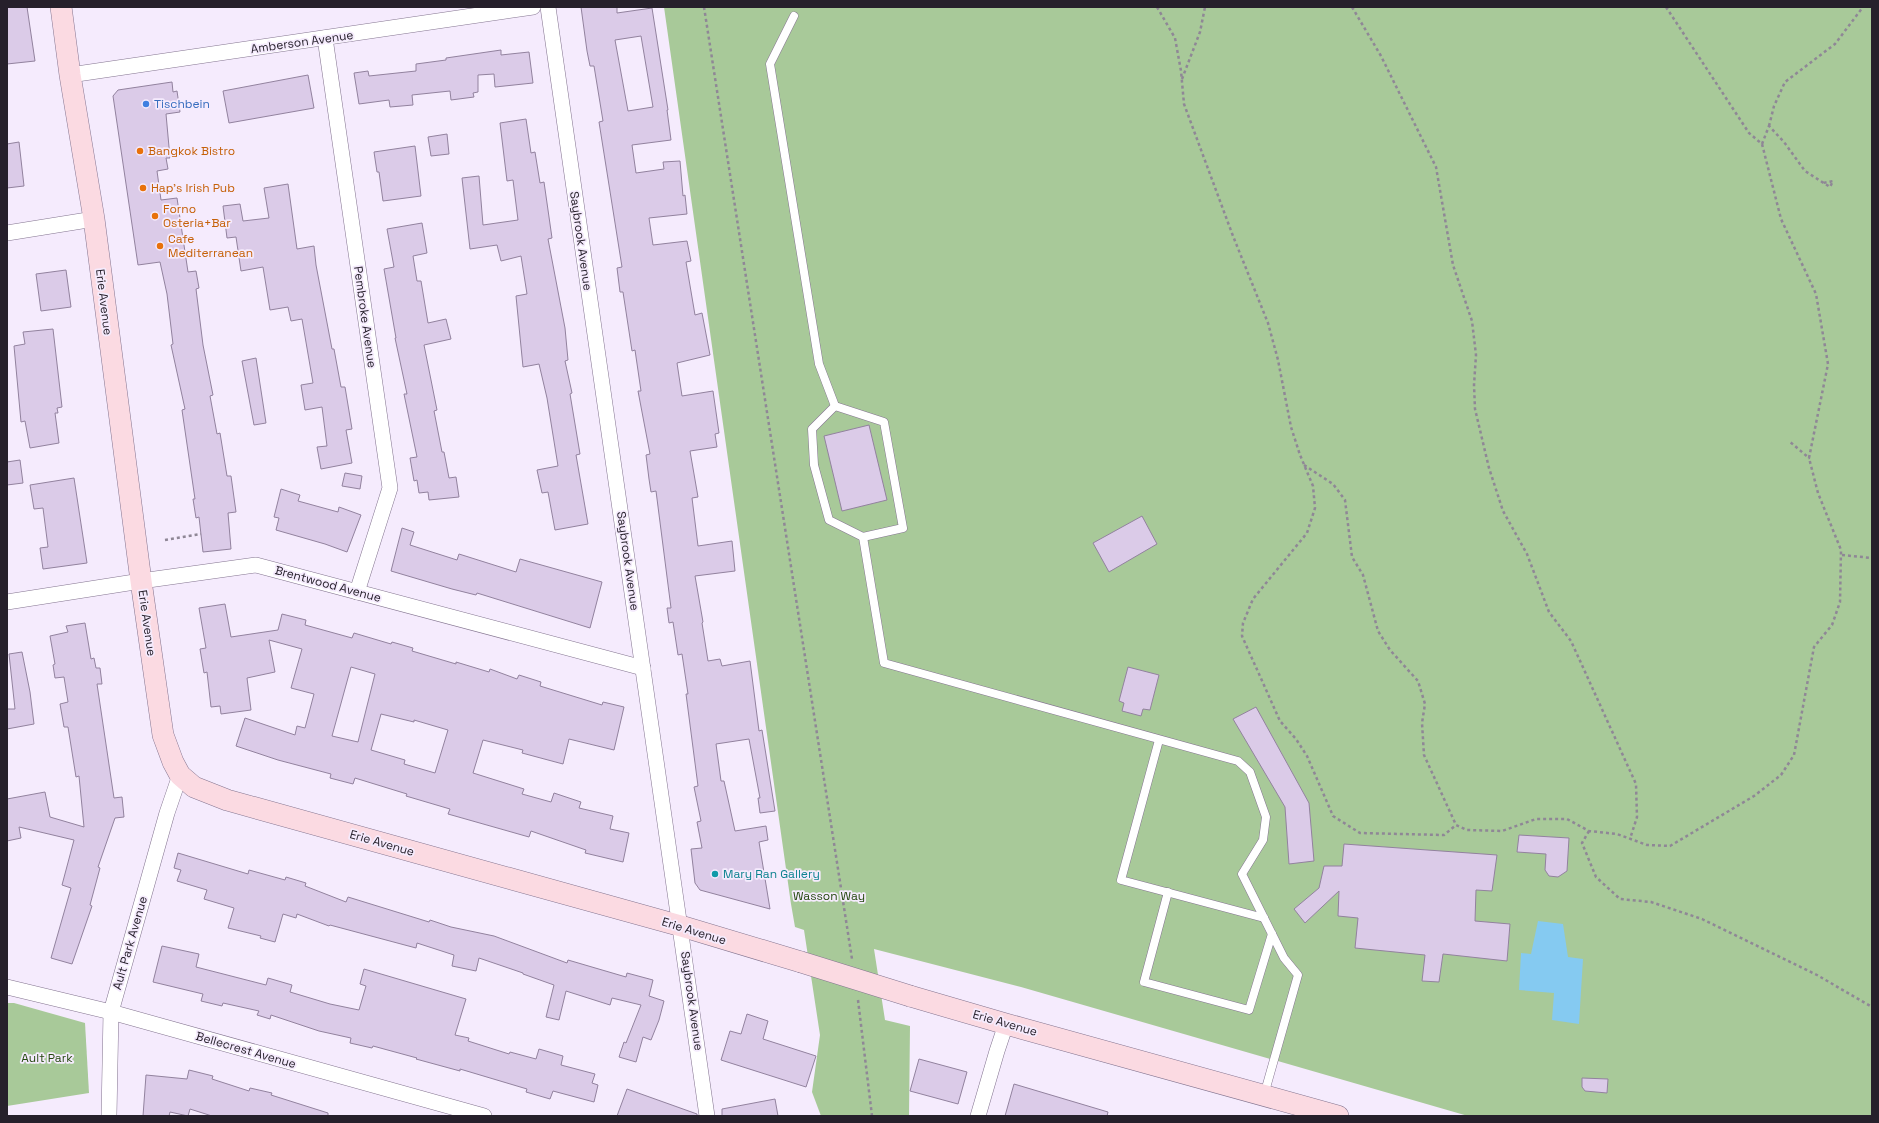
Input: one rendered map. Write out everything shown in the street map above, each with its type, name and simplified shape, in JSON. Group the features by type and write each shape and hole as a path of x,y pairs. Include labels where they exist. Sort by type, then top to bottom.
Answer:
{"street":[{"name":"Erie Avenue","path":"61,7 70,76 94,219 141,581 163,735 173,762 180,775 194,787 227,800 681,926 1006,1024 1338,1116"},
{"name":"Amberson Avenue","path":"70,76 533,7"},
{"name":"Saybrook Avenue","path":"548,7 708,1116"},
{"name":"Pembroke Avenue","path":"324,38 390,488 357,592"},
{"path":"7,233 94,219"},
{"name":"Brentwood Avenue","path":"7,602 256,565 643,668"},
{"name":"Ault Park Avenue","path":"109,1116 111,1012 167,813 180,775"},
{"name":"Bellecrest Avenue","path":"7,987 111,1012 484,1116"},
{"path":"978,1116 1006,1024"}],"lane":[{"path":"794,16 770,64 819,364 834,406"},
{"path":"834,406 884,422 903,528 863,537 829,520 814,465 812,429 834,406"},
{"path":"863,537 884,663 1238,761 1250,772 1266,817 1263,840 1242,874 1284,958 1298,975 1264,1096"},
{"path":"1159,740 1121,880 1264,918"},
{"path":"1168,892 1144,982 1249,1010 1272,934"}],"path":[{"path":"704,7 852,960"},
{"path":"1157,7 1175,38 1182,80 1184,104 1203,158 1268,323 1278,360 1291,427 1313,486 1315,508 1307,533 1253,599 1243,623 1242,636 1280,721 1307,756 1333,816 1360,833 1444,835 1456,825"},
{"path":"1182,80 1200,32 1205,7"},
{"path":"1352,7 1384,63 1436,167 1453,265 1472,321 1476,355 1474,385 1475,409 1489,468 1503,511 1527,554 1549,612 1571,642 1636,784 1637,817 1630,838"},
{"path":"1666,7 1749,133 1762,144"},
{"path":"1304,465 1333,484 1345,500 1352,557 1363,575 1378,631 1390,650 1418,681 1425,704 1422,723 1424,755 1456,825 1467,830 1502,831 1536,819 1567,819 1589,831 1616,834 1647,844 1670,846 1700,826 1754,796 1782,775 1794,755 1814,647 1832,625 1840,602 1842,550 1818,493 1809,458 1828,364 1816,294 1781,219 1762,144 1769,126 1774,106 1785,82 1835,44 1862,7"},
{"path":"1769,126 1784,142 1805,171 1823,183"},
{"path":"1789,441 1809,458"},
{"path":"165,540 201,534"},
{"path":"1842,555 1872,558"},
{"path":"1589,831 1582,843 1596,877 1620,899 1651,902 1702,919 1817,975 1872,1007"},
{"path":"858,997 872,1116"}],"green space":[{"name":"Wasson Way","path":"664,7 1872,7 1872,1116 1468,1116 1021,987 874,949 885,1020 910,1026 909,1116 821,1116 812,1092 820,1035 804,930 795,927 791,904"},
{"name":"Ault Park","path":"7,1003 14,1003 85,1023 89,1093 7,1106"}],"water":[{"path":"1538,921 1563,924 1568,957 1583,959 1579,1024 1552,1020 1554,993 1519,990 1521,953 1531,954"}],"building":[{"path":"7,7 27,7 35,61 7,64"},
{"path":"581,7 617,7 617,13 652,8 668,110 671,140 632,145 636,173 664,169 663,162 680,161 683,196 685,195 687,214 649,218 653,245 687,241 691,261 686,262 695,315 702,313 710,355 677,363 682,396 713,391 719,433 715,434 717,447 690,451 698,497 692,498 698,546 732,541 735,571 695,576 708,661 720,659 722,666 750,661 759,731 762,730 775,811 760,813 758,798 760,798 749,739 716,744 721,781 724,781 735,831 766,826 768,840 759,842 770,909 700,890 695,883 691,849 702,848 697,822 701,821 694,787 698,786 686,694 688,694 682,654 678,655 673,622 669,623 667,608 671,608 656,491 651,492 646,455 650,454 638,391 641,391 635,350 632,351 623,292 620,292 617,268 622,267 599,122 603,121 594,66 590,66","holes":["641,36 653,107 628,111 615,40"]},
{"path":"501,50 501,55 529,52 533,83 495,87 494,74 478,75 478,92 473,93 474,97 451,100 450,91 412,95 413,105 390,107 389,100 359,104 354,73 368,71 369,76 416,71 416,64"},
{"path":"308,75 314,108 229,123 223,91"},
{"path":"172,82 173,92 177,91 180,112 166,114 170,158 166,158 168,169 157,171 161,200 177,198 188,272 196,271 199,288 196,289 203,345 213,395 210,396 217,434 220,433 227,476 231,476 236,512 228,513 231,549 203,552 199,517 196,518 193,499 195,499 182,410 185,409 171,345 173,344 167,294 160,262 138,265 113,96 118,90"},
{"path":"526,119 531,153 535,152 540,183 544,182 552,238 548,239 565,328 568,360 565,361 572,393 570,394 580,454 576,455 588,524 555,530 548,492 542,493 537,470 558,466 547,398 539,364 523,367 516,296 527,294 521,256 501,261 497,245 470,249 462,178 479,176 483,225 518,220 513,180 507,181 500,123"},
{"path":"447,134 449,154 431,156 428,137"},
{"path":"19,142 24,186 7,188 7,144"},
{"path":"415,146 421,196 383,201 379,172 377,172 374,152"},
{"path":"288,184 297,249 314,246 316,265 332,349 334,349 341,387 345,387 352,429 346,430 352,463 321,469 317,447 327,446 322,407 305,410 301,385 313,383 302,319 291,321 288,307 270,310 263,267 241,271 236,237 227,238 223,206 240,204 243,221 269,218 264,188"},
{"path":"422,223 427,253 413,256 417,281 421,281 428,323 446,319 451,339 424,345 437,410 434,411 442,452 444,452 449,478 456,477 459,497 429,500 428,492 419,493 417,480 414,481 410,458 417,457 404,394 407,394 395,338 384,269 394,267 387,229"},
{"path":"66,270 71,307 41,311 36,274"},
{"path":"53,329 62,407 57,408 58,413 55,413 59,443 30,448 25,421 21,422 14,346 25,344 23,332"},
{"path":"256,358 266,423 254,425 242,361"},
{"path":"869,425 887,500 842,511 824,436"},
{"path":"20,460 23,483 7,485 7,462"},
{"path":"345,473 362,476 360,489 342,486"},
{"path":"74,478 87,563 43,569 40,548 48,547 43,508 34,509 30,485"},
{"path":"281,489 300,495 298,501 338,512 339,507 361,515 347,552 276,530 279,518 274,517"},
{"path":"1142,516 1157,544 1109,572 1093,543"},
{"path":"402,528 414,532 410,545 457,560 459,554 516,572 520,559 602,582 590,628 477,593 476,595 452,589 391,571"},
{"path":"225,604 231,637 278,630 282,614 306,620 305,625 352,638 354,633 391,644 392,642 413,648 412,651 456,664 456,662 489,672 490,669 517,679 519,675 541,682 540,686 602,705 603,702 624,707 614,750 569,739 563,764 522,753 523,750 483,740 473,773 524,789 522,794 551,802 554,793 581,802 579,808 613,816 610,829 629,833 623,862 585,853 586,850 531,831 529,837 448,814 450,809 406,796 407,794 355,778 353,784 330,778 331,774 278,760 236,746 245,718 295,735 297,726 305,728 314,694 291,688 302,649 269,640 275,672 247,678 251,710 221,714 220,706 211,707 207,672 204,673 200,649 206,648 199,608","holes":["351,667 375,674 358,742 332,736","381,714 414,722 414,720 448,730 435,773 404,764 405,760 371,750"]},
{"path":"85,623 91,659 94,658 96,668 100,668 102,684 97,684 114,798 122,797 124,817 115,818 98,867 100,868 90,905 92,906 72,964 51,958 71,888 62,885 74,840 19,827 21,838 7,841 7,799 45,792 50,817 84,827 79,776 76,777 68,727 64,727 60,704 68,702 64,677 55,678 53,665 55,664 50,636 68,632 66,626"},
{"path":"22,652 30,692 34,724 7,729 7,709 15,709 9,654"},
{"path":"1128,667 1159,675 1150,710 1143,709 1141,716 1122,711 1124,703 1119,701"},
{"path":"1256,707 1309,803 1314,861 1289,864 1285,807 1233,719"},
{"path":"1519,835 1569,838 1567,871 1558,877 1549,876 1545,870 1546,854 1517,852"},
{"path":"1344,844 1497,855 1492,891 1476,890 1475,921 1510,924 1507,961 1443,954 1439,982 1422,981 1425,955 1355,948 1358,918 1338,916 1339,891 1305,923 1294,909 1319,888 1324,866 1342,866"},
{"path":"178,853 248,874 249,870 285,880 286,877 306,883 305,886 346,902 348,897 429,922 430,920 451,927 494,936 567,963 568,960 626,977 627,973 653,980 649,996 664,1001 659,1020 651,1040 643,1037 636,1062 619,1057 624,1042 626,1043 641,1005 612,998 610,1005 566,991 559,1020 546,1017 554,985 479,958 476,971 452,966 454,955 417,943 416,948 330,925 329,926 297,914 296,918 283,914 275,942 260,938 261,936 228,928 234,908 204,899 207,890 177,881 181,870 174,868"},
{"path":"162,946 199,954 196,967 266,985 268,978 292,985 290,992 330,1004 359,1010 366,986 360,984 364,969 466,999 455,1035 469,1038 468,1041 509,1054 510,1052 536,1059 539,1049 563,1056 561,1065 595,1074 592,1083 598,1085 594,1102 553,1091 550,1099 526,1092 527,1089 460,1069 460,1071 373,1046 372,1048 350,1043 351,1038 319,1031 271,1015 270,1019 257,1015 259,1011 223,1003 222,1006 201,1001 203,994 153,982"},
{"path":"747,1014 768,1021 763,1039 816,1056 806,1087 721,1060 730,1031 741,1034"},
{"path":"919,1059 967,1072 958,1104 910,1091"},
{"path":"189,1070 213,1076 212,1079 249,1091 250,1088 272,1093 271,1095 328,1113 328,1116 212,1116 190,1109 188,1116 170,1112 169,1116 143,1116 146,1075 187,1079"},
{"path":"1582,1078 1608,1079 1607,1093 1585,1091 1582,1087"},
{"path":"1014,1084 1108,1112 1107,1116 1005,1116"},
{"path":"627,1089 697,1114 697,1116 617,1116"},
{"path":"775,1099 778,1116 722,1116 722,1109"}],"place":[{"name":"Tischbein","path":"146,104"},
{"name":"Bangkok Bistro","path":"140,151"},
{"name":"Hap's Irish Pub","path":"143,188"},
{"name":"Forno Osteria+Bar","path":"155,216"},
{"name":"Cafe Mediterranean","path":"160,246"},
{"name":"Mary Ran Gallery","path":"715,874"}]}
